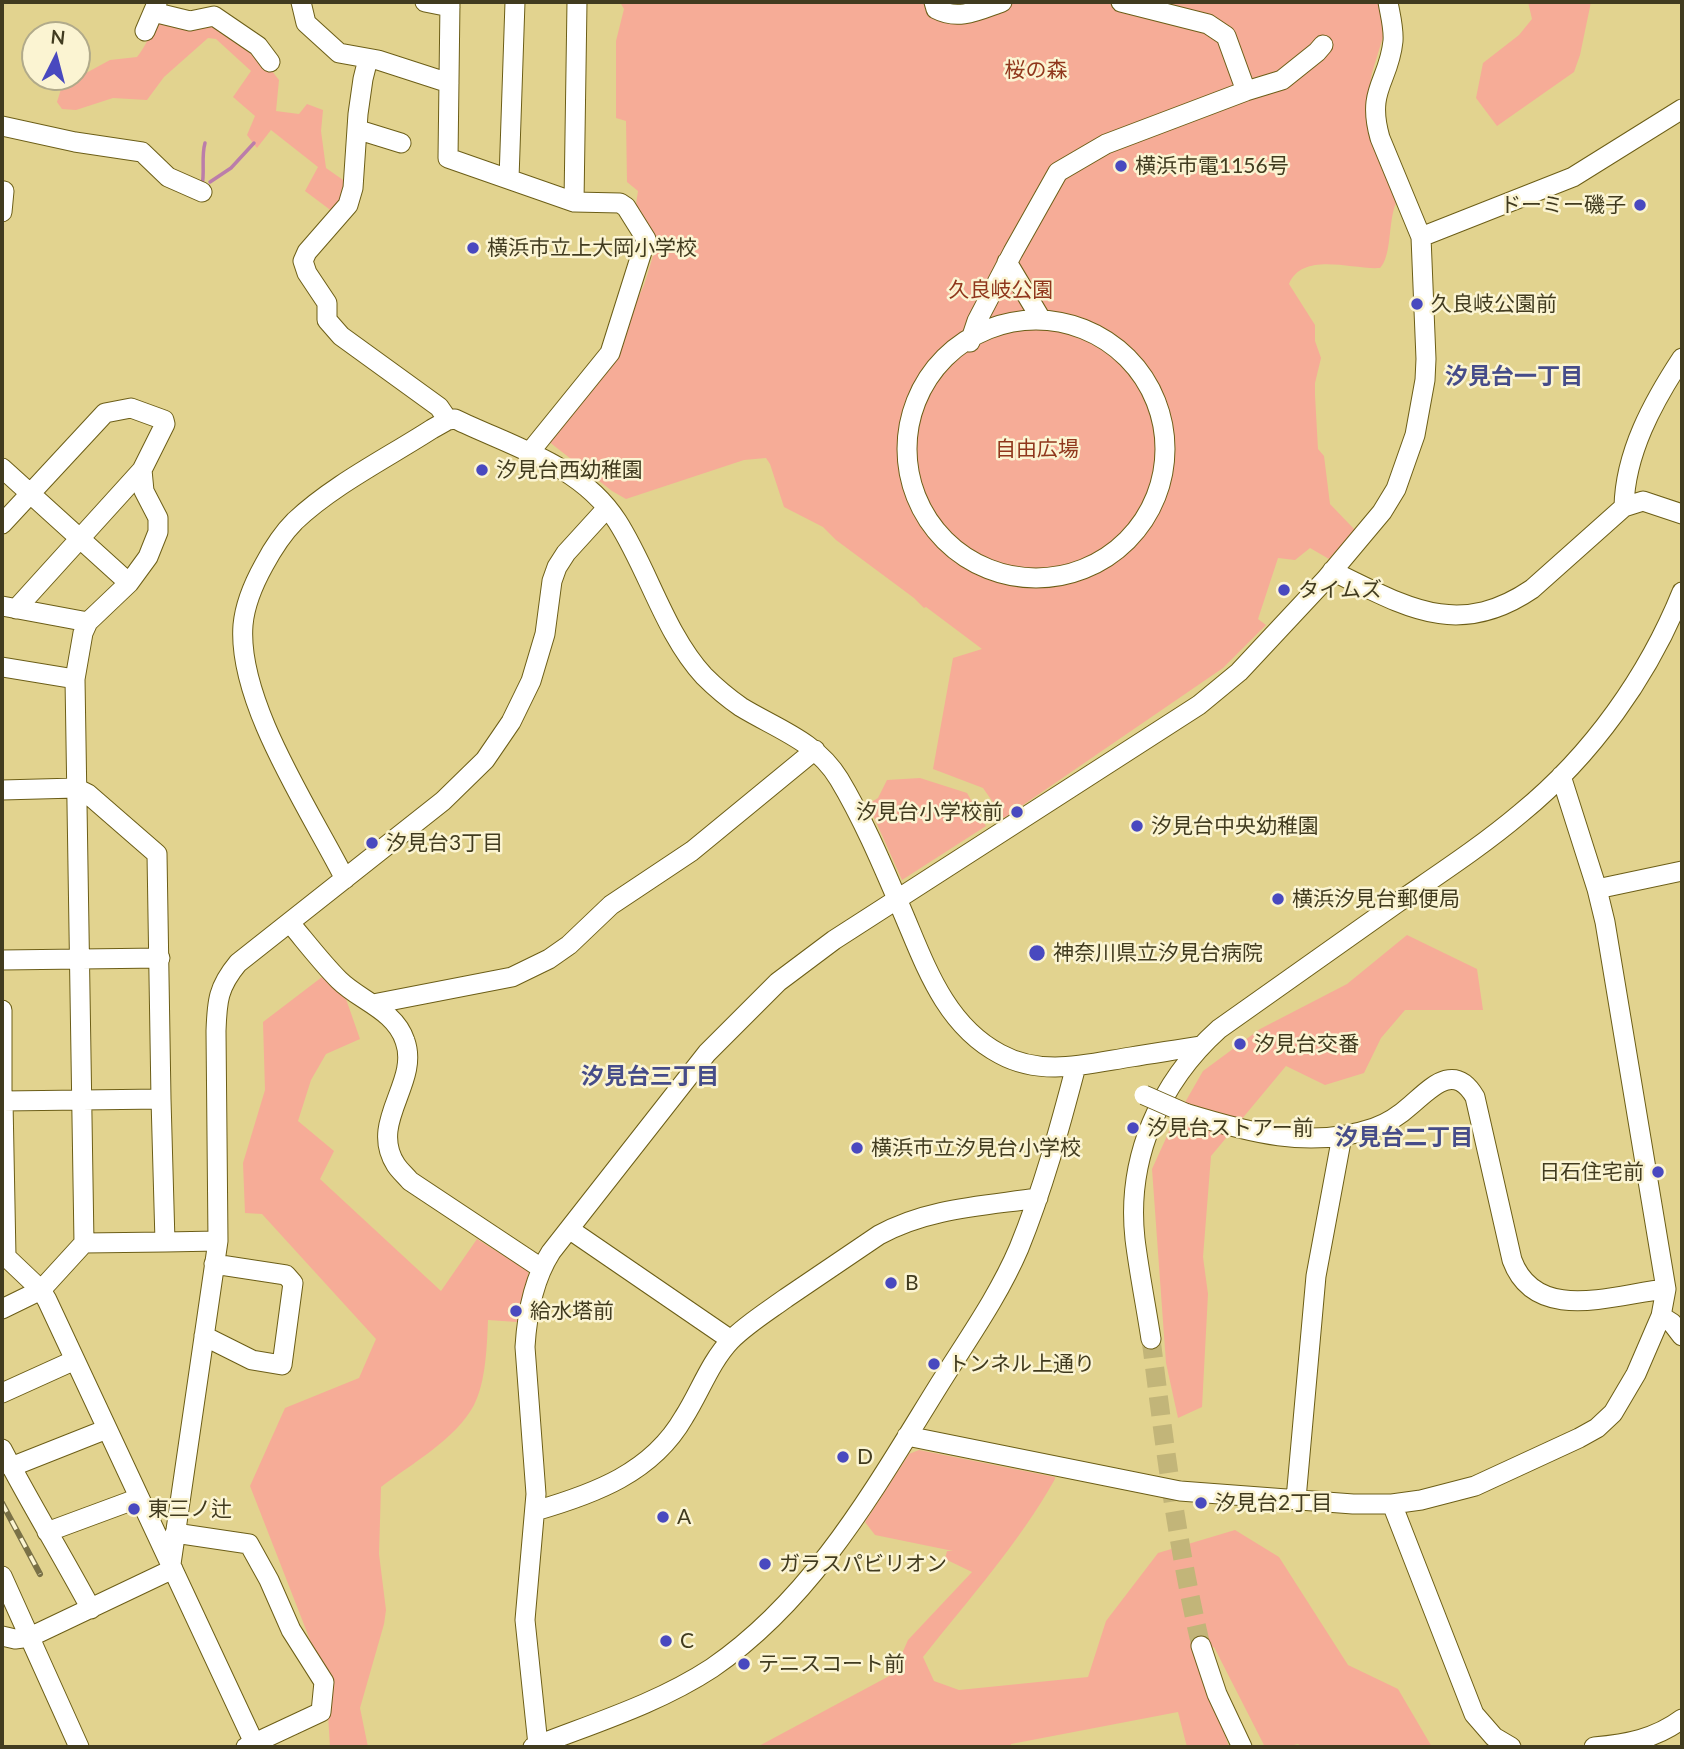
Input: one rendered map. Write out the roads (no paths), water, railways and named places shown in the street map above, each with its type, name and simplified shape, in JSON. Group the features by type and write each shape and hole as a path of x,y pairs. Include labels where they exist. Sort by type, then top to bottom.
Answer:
{"street":[{"path":"301,2 306,23 339,54 368,59 449,83"},
{"path":"425,2 450,4 448,158 574,202 620,203 626,207 646,239 610,354 529,453"},
{"path":"509,179 514,2"},
{"path":"574,202 576,2"},
{"path":"934,2 936,9 948,16 969,14 1002,2"},
{"path":"1121,2 1208,24 1227,36 1246,91"},
{"path":"1076,1066 1038,1198 1005,1278 873,1490 804,1587 779,1613 711,1668 648,1703 535,1746 525,1620 535,1511 525,1347 528,1313 541,1268 707,1053 755,1003 805,961 1157,733 1221,688 1332,571 1382,512 1396,489 1415,435 1426,359 1421,237 1376,124 1375,98 1393,38 1388,2"},
{"path":"145,31 155,7 190,21 214,16 258,46 270,62"},
{"path":"970,342 977,321 1007,262 1058,173 1106,144 1282,80 1323,45"},
{"path":"368,59 363,79 353,188 348,205 307,252 303,261 307,273 327,303 327,320 341,336 439,407 448,420"},
{"path":"1421,237 1573,177 1682,109"},
{"path":"2,126 75,142 124,147 142,152 167,177 202,192"},
{"path":"359,130 401,143"},
{"path":"2,212 4,191"},
{"path":"1007,262 1041,319"},
{"path":"1041,319 1053,319 1084,327 1118,344 1145,373 1164,423 1165,436 1162,468 1149,507 1131,531 1115,547 1075,571 1051,577 1029,578 988,572 951,551 937,537 924,520 914,496 908,447 912,417 927,387 951,359 970,342 997,329 1041,319"},
{"path":"1624,507 1631,461 1640,434 1682,358"},
{"path":"2,524 106,413 118,409 140,409 163,420 165,424 142,470 79,539 9,608"},
{"path":"345,879 290,777 258,708 244,651 243,623 247,606 268,557 292,524 315,504 448,420 455,419 557,465 574,477 607,508 633,550 678,639 703,675 724,695 780,726 815,750 839,779 942,999 966,1030 983,1045 1022,1064 1059,1068 1200,1046"},
{"path":"2,468 129,583"},
{"path":"2,1309 41,1290 84,1243 75,679 83,632 88,622 129,583 148,557 158,532 158,518 144,491 142,470"},
{"path":"1332,571 1398,602 1439,615 1482,614 1517,600 1532,589 1624,507 1643,501 1682,514"},
{"path":"172,1567 218,1241 216,1031 218,1000 225,980 239,963 443,801 466,781 497,744 531,681 545,634 552,581 557,567 566,553 607,508"},
{"path":"1151,1339 1135,1237 1134,1203 1137,1166 1148,1129 1168,1089 1200,1046 1219,1029 1497,833 1561,776 1625,698 1654,650 1682,592"},
{"path":"9,608 88,622"},
{"path":"2,667 75,679"},
{"path":"373,1004 512,977 549,959 569,945 611,905 692,851 815,750"},
{"path":"907,1436 1158,1488 1392,1504 1475,1486 1579,1438 1597,1427 1612,1413 1626,1394 1661,1316 1666,1289 1605,922 1561,776"},
{"path":"2,790 76,788 88,793 157,854 165,1242"},
{"path":"1597,889 1682,871"},
{"path":"290,923 340,981 391,1018 406,1042 406,1072 389,1121 389,1149 396,1165 410,1181 541,1268"},
{"path":"2,960 160,958"},
{"path":"2,1010 4,1255 41,1290 172,1567 252,1746 321,1712 324,1682 291,1630 269,1580 249,1544 175,1533"},
{"path":"1144,1095 1185,1113 1243,1131 1297,1139 1363,1132 1392,1119 1436,1082 1455,1080 1471,1090 1475,1097 1512,1260 1515,1270 1526,1283 1549,1298 1573,1302 1666,1289"},
{"path":"3,1101 161,1099"},
{"path":"1296,1499 1316,1276 1342,1136"},
{"path":"535,1511 599,1490 620,1480 655,1454 684,1418 705,1378 731,1340 819,1275 897,1224 939,1212 1038,1198"},
{"path":"569,1229 731,1340"},
{"path":"84,1243 218,1241"},
{"path":"204,1336 252,1360 282,1365 293,1283 286,1275 214,1265"},
{"path":"1661,1316 1672,1323 1682,1336"},
{"path":"2,1393 75,1360"},
{"path":"11,1468 107,1429"},
{"path":"2,1449 91,1609"},
{"path":"47,1532 139,1498"},
{"path":"1392,1504 1474,1714 1494,1737 1511,1747"},
{"path":"2,1636 15,1639 30,1637 172,1567"},
{"path":"2,1576 79,1747"},
{"path":"1201,1646 1217,1694 1242,1747"},
{"path":"1594,1747 1653,1737 1682,1719"}],"waterway":[{"path":"202,186 205,143"},
{"path":"210,182 231,168 254,143"}],"tunnel":[{"path":"1151,1339 1178,1532 1201,1646"}],"railway":[{"path":"2,1503 40,1574"}],"place":[{"name":"横浜市電1156号","path":"1121,166"},
{"name":"ドーミー磯子","path":"1640,205"},
{"name":"横浜市立上大岡小学校","path":"473,248"},
{"name":"久良岐公園前","path":"1417,304"},
{"name":"汐見台西幼稚園","path":"482,470"},
{"name":"タイムズ","path":"1284,590"},
{"name":"汐見台小学校前","path":"1017,812"},
{"name":"汐見台中央幼稚園","path":"1137,826"},
{"name":"汐見台3丁目","path":"372,843"},
{"name":"横浜汐見台郵便局","path":"1278,899"},
{"name":"神奈川県立汐見台病院","path":"1037,953"},
{"name":"汐見台交番","path":"1240,1044"},
{"name":"汐見台ストアー前","path":"1133,1128"},
{"name":"横浜市立汐見台小学校","path":"857,1148"},
{"name":"日石住宅前","path":"1658,1172"},
{"name":"B","path":"891,1283"},
{"name":"給水塔前","path":"516,1311"},
{"name":"トンネル上通り","path":"934,1364"},
{"name":"D","path":"843,1457"},
{"name":"汐見台2丁目","path":"1201,1503"},
{"name":"東三ノ辻","path":"134,1509"},
{"name":"A","path":"663,1517"},
{"name":"ガラスパビリオン","path":"765,1564"},
{"name":"C","path":"666,1641"},
{"name":"テニスコート前","path":"744,1664"}],"district":[{"name":"汐見台一丁目","path":"1514,377"},
{"name":"汐見台三丁目","path":"650,1077"},
{"name":"汐見台二丁目","path":"1404,1138"}],"park label":[{"name":"桜の森","path":"1036,70"},
{"name":"久良岐公園","path":"1001,290"},
{"name":"自由広場","path":"1037,449"}]}
